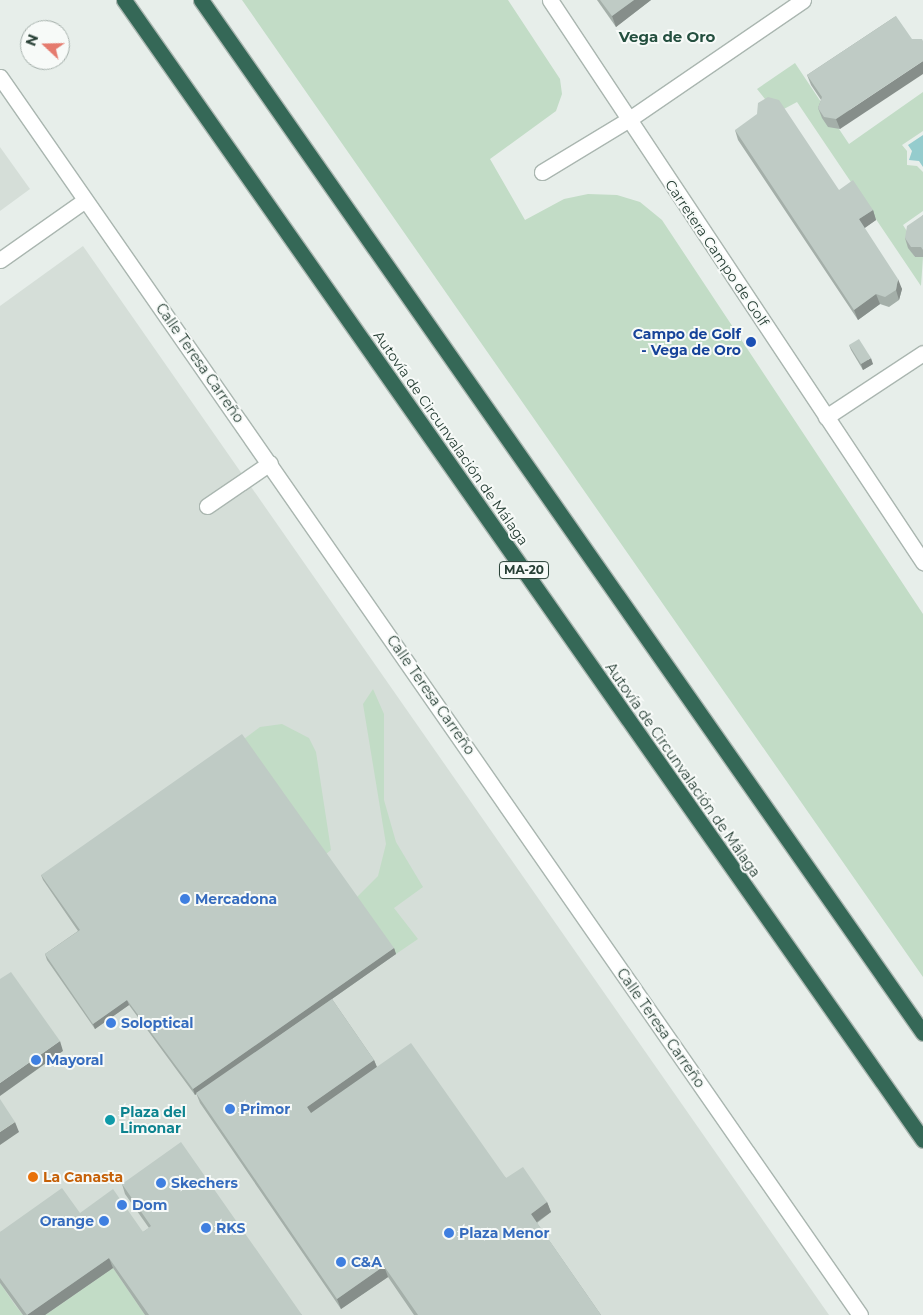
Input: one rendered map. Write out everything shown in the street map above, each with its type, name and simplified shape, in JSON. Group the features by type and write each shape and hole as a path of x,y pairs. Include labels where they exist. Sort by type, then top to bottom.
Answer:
{"highway":[{"name":"Autovía de Circunvalación de Málaga","path":"124,0 923,1140"},
{"path":"201,0 923,1033"}],"street":[{"name":"Carretera Campo de Golf","path":"550,0 923,562"},
{"path":"542,172 628,120 803,0"},
{"name":"Calle Teresa Carreño","path":"0,77 270,463 860,1315"},
{"path":"0,260 85,200"},
{"path":"826,417 923,353"},
{"path":"207,506 270,463"}],"shaded area":[{"path":"0,147 30,189 0,211"},
{"path":"83,246 829,1315 0,1315 0,306"}],"green space":[{"path":"242,0 508,0 560,79 562,94 556,111 490,159 525,220 564,199 588,194 617,195 640,202 662,220 923,614 923,977"},
{"path":"795,63 849,144 923,92 923,131 902,145 907,151 907,165 917,166 923,172 923,211 903,225 910,236 909,248 915,257 923,257 921,286 797,102 782,110 772,108 757,89"},
{"path":"373,689 384,714 384,800 396,842 423,887 394,908 418,939 396,954 356,898 378,876 386,844 363,704"},
{"path":"282,724 309,738 316,752 331,850 326,854 244,739 260,727"},
{"path":"113,1268 145,1315 45,1315"},
{"path":"0,1283 15,1305 23,1315 0,1315"}],"water":[{"path":"923,135 923,167 919,161 909,160 912,151 908,145"}],"building":[{"path":"600,0 634,0 612,16"},
{"path":"896,16 912,39 922,39 923,61 836,119 824,117 818,108 822,97 807,75"},
{"path":"768,97 779,100 839,190 853,180 873,210 859,219 898,279 896,290 885,297 876,294 854,310 735,130 757,114 758,103"},
{"path":"923,215 923,250 921,247 911,247 905,238 907,226"},
{"path":"859,339 871,358 861,364 849,345"},
{"path":"242,734 394,948 193,1089 127,1000 93,1024 45,954 80,930 41,875"},
{"path":"11,972 60,1041 0,1083 0,979"},
{"path":"332,999 374,1060 307,1107 311,1113 411,1043 506,1178 523,1167 547,1202 531,1214 601,1315 418,1315 384,1266 337,1299 196,1093"},
{"path":"0,1099 15,1122 0,1132"},
{"path":"181,1142 302,1315 149,1315 109,1258 27,1315 0,1278 0,1232 62,1188 80,1213 113,1189 143,1232 151,1226 122,1184"}],"place":[{"name":"Campo de Golf - Vega de Oro","path":"751,342"},
{"name":"Mercadona","path":"185,899"},
{"name":"Soloptical","path":"111,1023"},
{"name":"Mayoral","path":"36,1060"},
{"name":"Primor","path":"230,1109"},
{"name":"Plaza del Limonar","path":"110,1120"},
{"name":"La Canasta","path":"33,1177"},
{"name":"Skechers","path":"161,1183"},
{"name":"Dom","path":"122,1205"},
{"name":"Orange","path":"104,1221"},
{"name":"RKS","path":"206,1228"},
{"name":"Plaza Menor","path":"449,1233"},
{"name":"C&A","path":"341,1262"}],"district":[{"name":"Vega de Oro","path":"667,37"}]}
